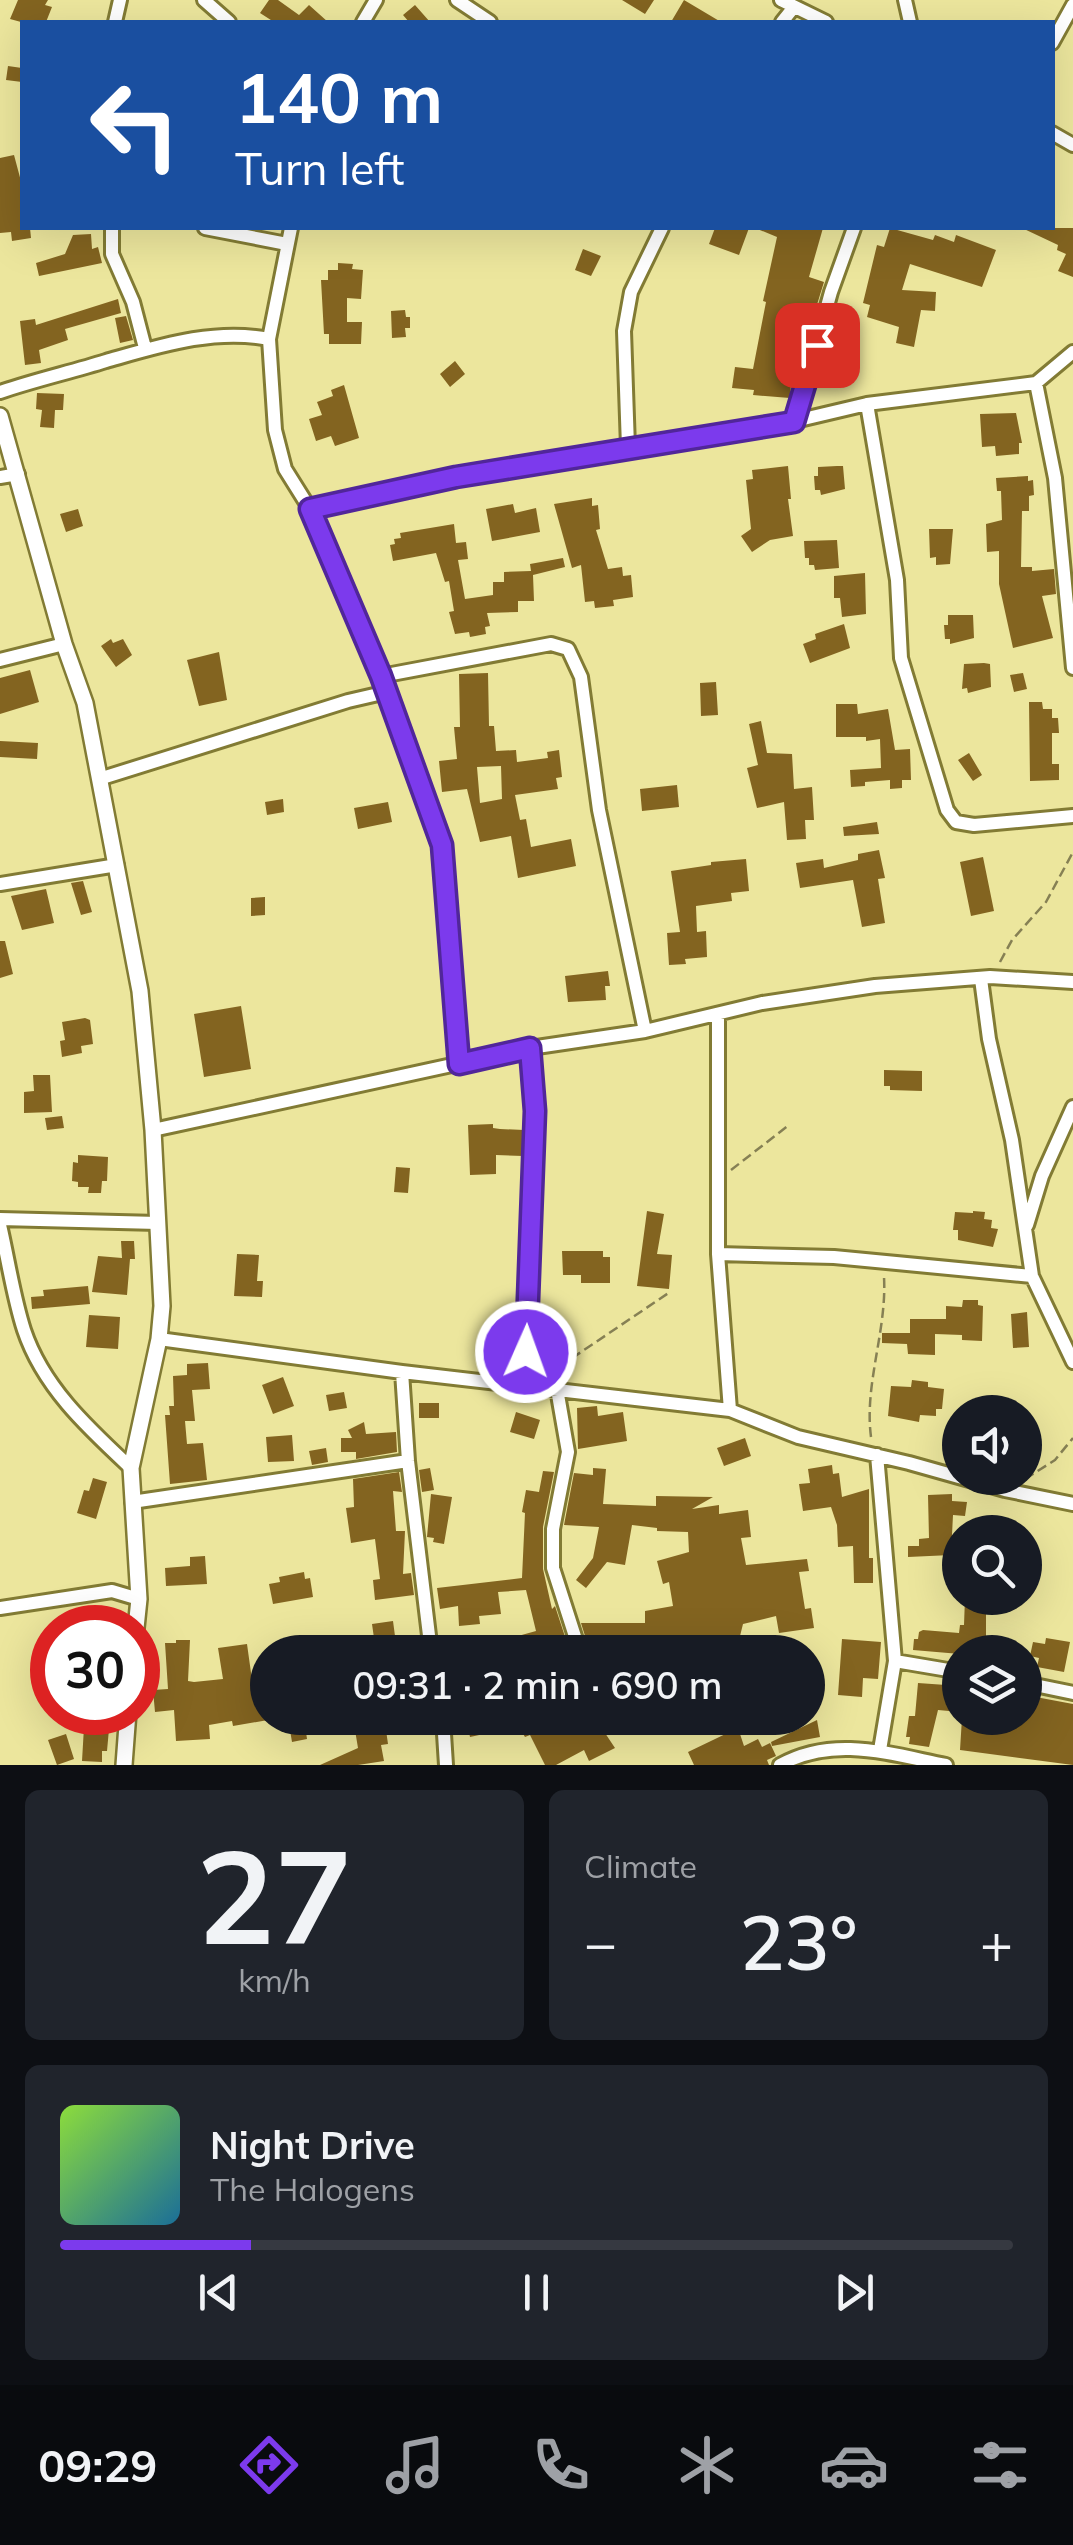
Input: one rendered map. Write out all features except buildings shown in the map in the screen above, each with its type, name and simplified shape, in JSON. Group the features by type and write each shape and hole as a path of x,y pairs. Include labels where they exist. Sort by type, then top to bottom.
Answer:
{"street":[{"path":"204,0 227,20"},
{"path":"458,0 487,20"},
{"path":"788,4 822,20"},
{"path":"1055,38 1073,5"},
{"path":"112,230 112,254 133,302 145,348"},
{"path":"214,230 287,244"},
{"path":"290,230 269,340 276,430 285,469 310,509 381,676 442,845 459,1064"},
{"path":"628,447 624,331 631,292 661,230"},
{"path":"794,422 830,292 853,230"},
{"path":"0,392 145,348 212,337 248,335 269,340"},
{"path":"310,509 410,486 794,422 866,404 1036,383 1073,352"},
{"path":"1036,383 1067,553 1073,668"},
{"path":"866,404 896,580 901,658 947,810 956,822 974,825 1073,816"},
{"path":"0,416 64,644 85,703 140,991 154,1130 162,1306 159,1338 131,1468 138,1605"},
{"path":"0,477 18,474"},
{"path":"0,660 64,644"},
{"path":"381,676 551,644 568,648 582,677 599,810 645,1031"},
{"path":"99,779 387,692"},
{"path":"0,884 117,865"},
{"path":"154,1130 530,1048 645,1031 762,1003 876,986 986,978 1073,982"},
{"path":"986,978 989,1039 1012,1140 1032,1276 1073,1362"},
{"path":"718,1014 718,1254 730,1410"},
{"path":"526,1386 535,1111 530,1048"},
{"path":"1026,1229 1042,1176 1073,1106"},
{"path":"131,1468 83,1423 43,1373 24,1329 0,1222 158,1223"},
{"path":"718,1254 883,1260 1032,1276"},
{"path":"159,1338 402,1372 730,1410 798,1437 942,1472"},
{"path":"402,1372 408,1460 429,1635"},
{"path":"557,1389 568,1452 553,1530 553,1568 575,1635"},
{"path":"876,1454 896,1661 880,1750"},
{"path":"132,1502 408,1460"},
{"path":"1029,1495 1073,1504"},
{"path":"0,1608 112,1591 139,1599"},
{"path":"896,1661 942,1669"},
{"path":"1042,1687 1073,1693"},
{"path":"124,1765 126,1735"},
{"path":"444,1735 446,1765"},
{"path":"780,1765 836,1747 880,1750 946,1765"}],"path":[{"path":"986,978 1012,940 1046,902 1073,852"},
{"path":"720,1180 789,1125"},
{"path":"876,1454 868,1412 884,1308 883,1260"},
{"path":"526,1386 670,1292"},
{"path":"1042,1468 1055,1460 1073,1438"}],"route":[{"path":"526,1352 535,1111 530,1048 459,1064 442,845 381,676 310,509 394,488 794,422 817,345"}]}
